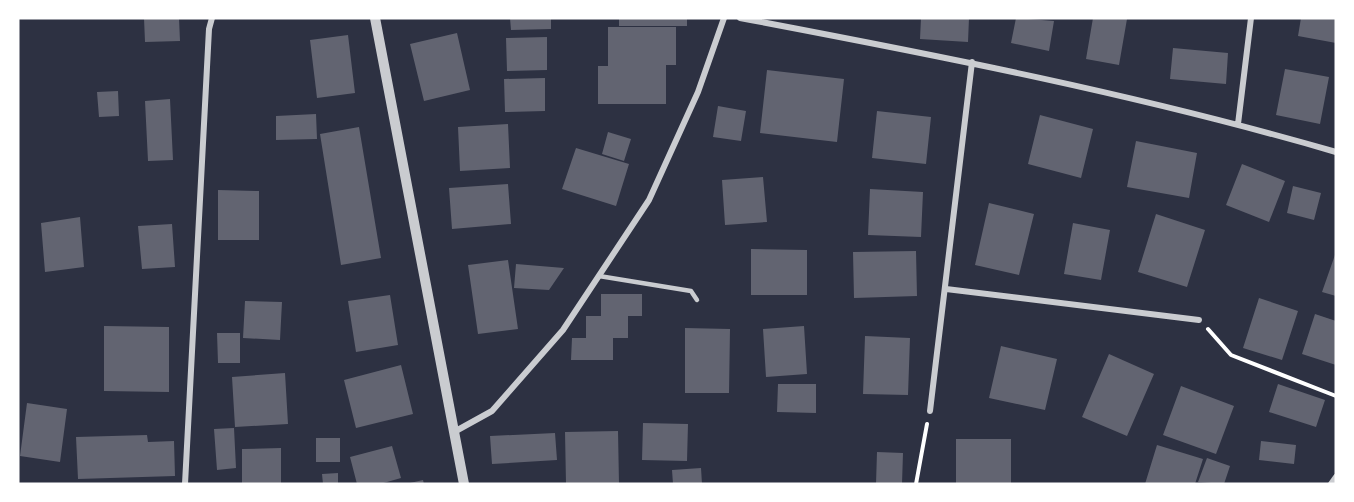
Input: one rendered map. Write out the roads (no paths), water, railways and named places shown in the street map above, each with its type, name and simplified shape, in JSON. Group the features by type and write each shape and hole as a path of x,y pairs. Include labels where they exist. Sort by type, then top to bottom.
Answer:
{"street":[{"path":"185,484 208,41 212,18"},
{"path":"375,18 464,484"},
{"path":"453,432 492,411 563,330 649,200 672,154 698,92 724,18"},
{"path":"740,18 972,62 1238,124 1336,152"},
{"path":"1238,124 1251,18"},
{"path":"930,411 972,62"},
{"path":"946,289 1199,320"},
{"path":"1331,484 1336,477"}],"lane":[{"path":"599,276 691,291 697,300"}]}
